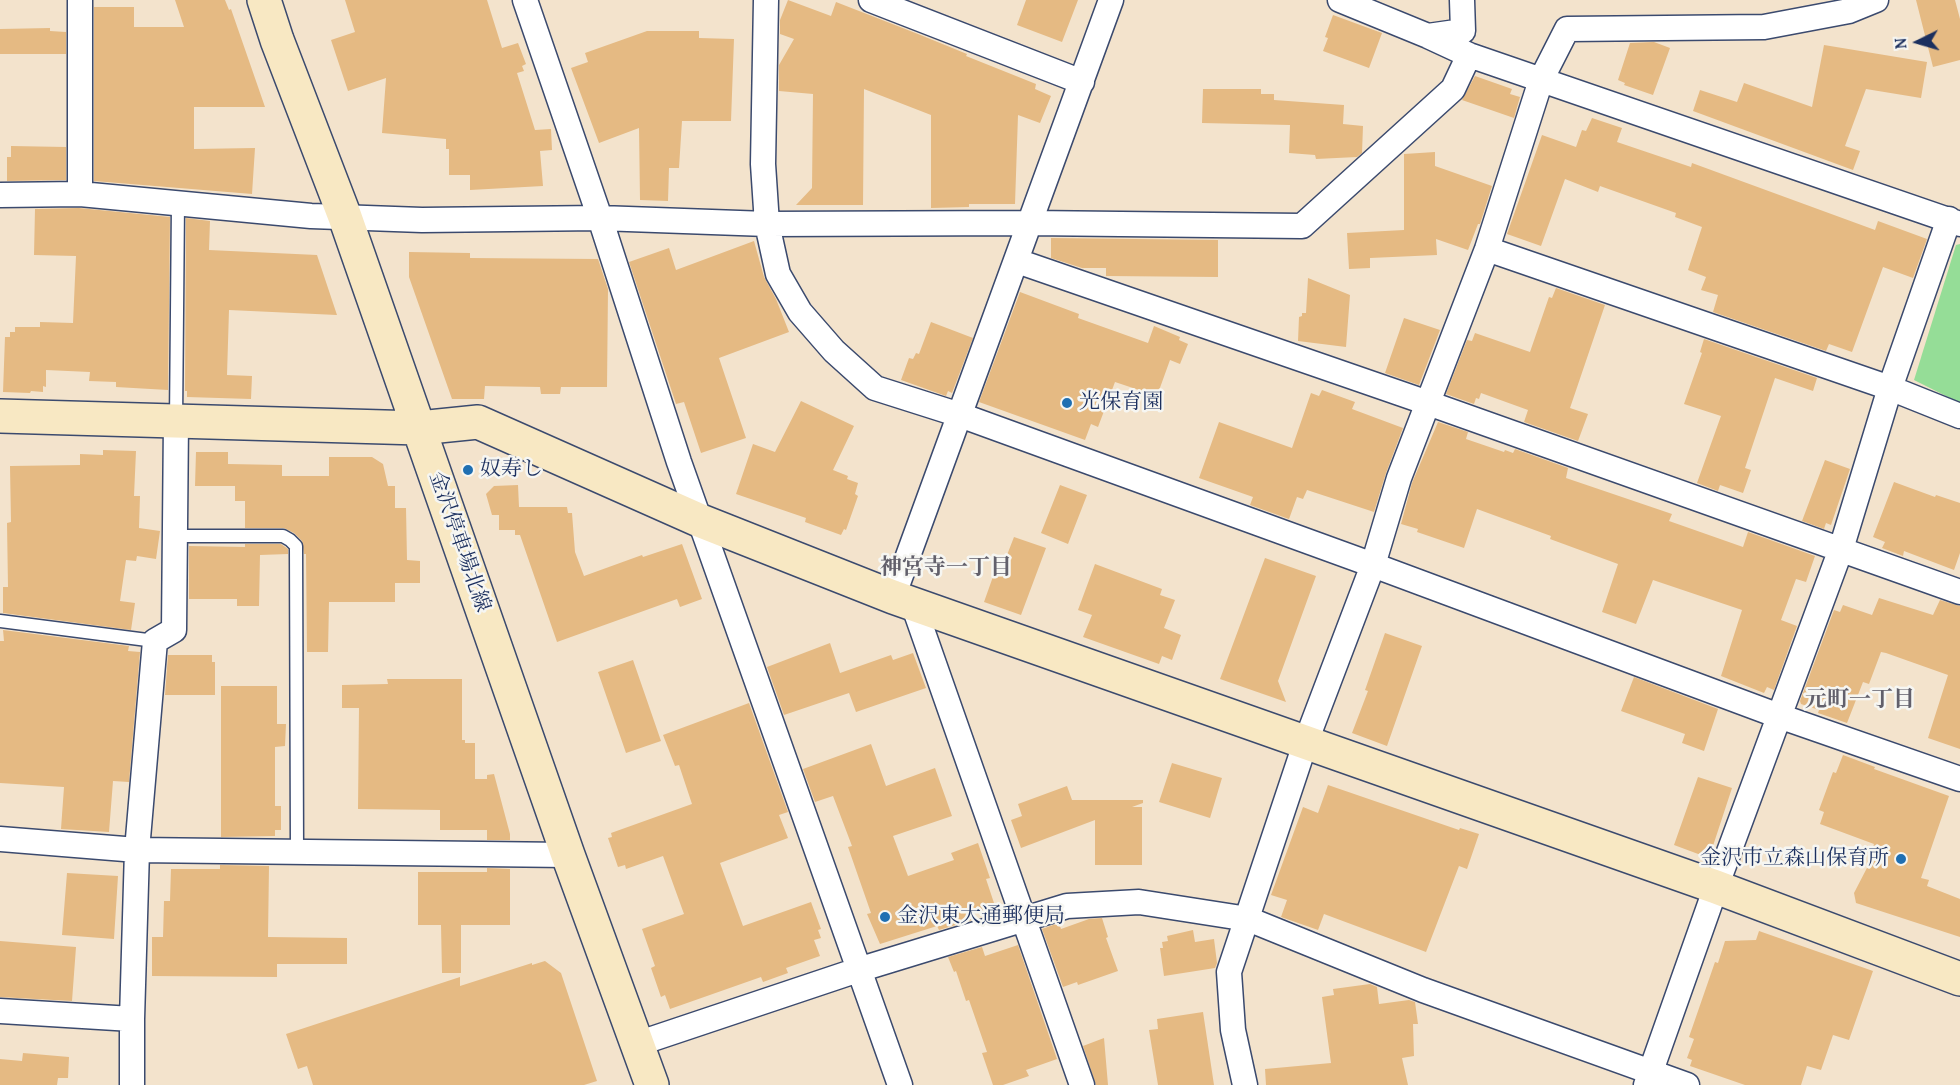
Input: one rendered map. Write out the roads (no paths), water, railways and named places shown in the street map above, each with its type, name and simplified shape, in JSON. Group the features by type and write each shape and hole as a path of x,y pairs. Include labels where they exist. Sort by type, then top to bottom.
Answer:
{"street":[{"path":"80,0 81,194"},
{"name":"金沢停車場北線","path":"264,0 277,40 345,217 568,855 652,1085"},
{"path":"525,0 600,218 679,462 900,1085"},
{"path":"766,0 763,165 767,224 778,274 800,312 834,351 875,388 960,415 1779,716 1960,778"},
{"path":"871,0 1082,82"},
{"path":"1082,1085 1024,919 903,600 960,415 1111,0"},
{"path":"1340,0 1469,55 1954,222 1890,388 1841,549 1648,1078"},
{"path":"1428,36 1463,31 1462,0"},
{"path":"1245,1085 1233,1030 1229,972 1305,744 1373,565 1399,478 1487,249 1541,80 1567,29 1764,27 1849,11 1876,0"},
{"path":"0,195 81,194 311,216 423,219 600,218 767,224 1030,223 1302,226 1454,89 1469,55"},
{"path":"1487,249 1890,388 1960,416"},
{"path":"1017,261 1428,403 1960,592"},
{"path":"0,416 419,428 478,422 701,522 903,600 1305,744 1716,887 1960,979"},
{"path":"132,1085 136,850 155,641 174,630 176,421"},
{"path":"0,839 136,850 568,855"},
{"path":"637,1044 858,970 1067,906 1138,902 1248,918 1423,990 1648,1078 1687,1085"},
{"path":"0,1011 132,1019"}],"lane":[{"path":"176,421 178,203"},
{"path":"175,536 283,536 296,546 297,852"},
{"path":"0,621 155,641"}],"place":[{"name":"光保育園","path":"1067,403"},
{"name":"奴寿し","path":"468,470"},
{"name":"金沢市立森山保育所","path":"1901,859"},
{"name":"金沢東大通郵便局","path":"885,917"}],"district":[{"name":"神宮寺一丁目","path":"946,568"},
{"name":"元町一丁目","path":"1860,700"}]}
